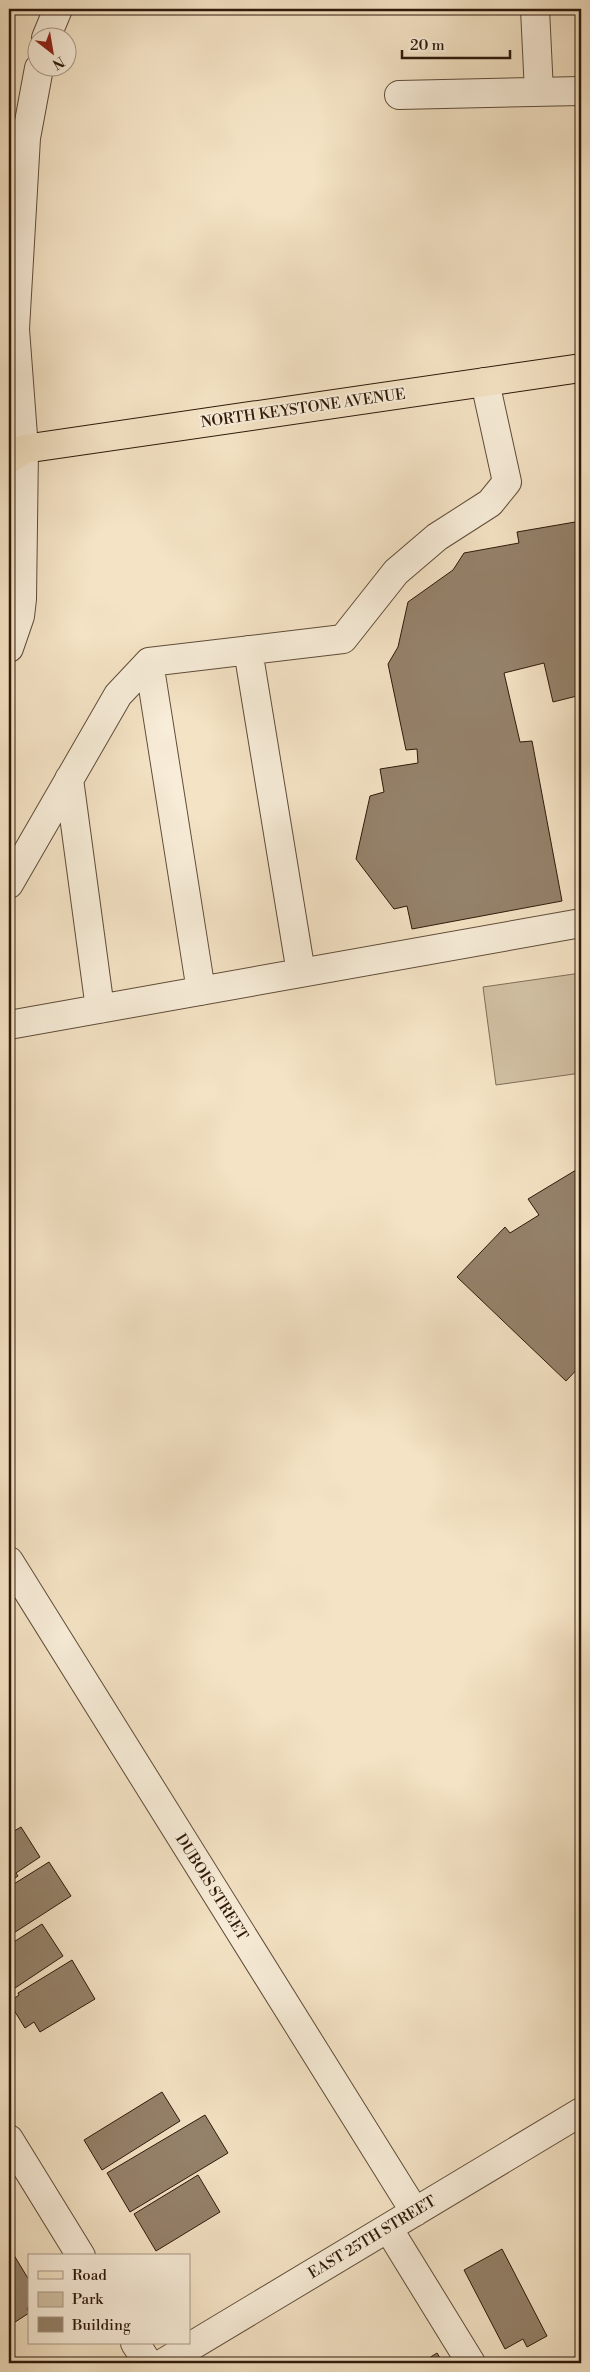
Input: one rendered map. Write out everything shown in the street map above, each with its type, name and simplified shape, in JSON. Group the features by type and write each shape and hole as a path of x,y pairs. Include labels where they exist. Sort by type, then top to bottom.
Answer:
{"main road":[{"name":"NORTH KEYSTONE AVENUE","path":"14,449 581,368"}],"street":[{"path":"50,28 58,9"},
{"path":"535,9 539,92"},
{"path":"9,648 20,616 22,599 14,449 15,329 26,138 36,78"},
{"path":"399,95 581,91"},
{"path":"9,884 118,695 149,662 343,639 396,572 437,537 490,503 507,482 485,382"},
{"path":"248,650 301,973"},
{"path":"149,662 201,991"},
{"path":"69,779 100,1008"},
{"path":"9,1025 581,923"},
{"name":"DUBOIS STREET","path":"9,1562 414,2212"},
{"name":"EAST 25TH STREET","path":"163,2363 581,2112"},
{"path":"9,2140 80,2254"},
{"path":"388,2228 471,2363"},
{"path":"136,2344 148,2363"}],"green space":[{"path":"581,973 581,1073 496,1085 483,987"}],"building":[{"path":"581,521 581,695 553,702 544,663 504,673 520,742 532,741 562,901 412,929 407,906 394,909 356,859 370,796 384,792 380,769 418,763 417,749 406,750 388,664 398,647 408,602 453,570 464,553 519,543 517,532"},
{"path":"581,1167 581,1365 566,1381 457,1277 505,1227 510,1233 539,1215 528,1199"},
{"path":"21,1827 40,1857 16,1873 18,1876 9,1882 9,1834"},
{"path":"49,1862 71,1896 9,1936 9,1887"},
{"path":"42,1924 63,1956 9,1992 9,1945"},
{"path":"72,1960 95,1999 40,2032 34,2022 25,2028 9,2002 19,1995 18,1993"},
{"path":"162,2092 180,2121 102,2170 84,2140"},
{"path":"205,2115 228,2153 130,2212 107,2173"},
{"path":"198,2175 220,2212 156,2251 134,2214"},
{"path":"9,2247 28,2278 28,2314 9,2326"},
{"path":"502,2249 547,2336 527,2347 523,2339 505,2349 464,2270"},
{"path":"437,2353 443,2363 421,2363"}]}
